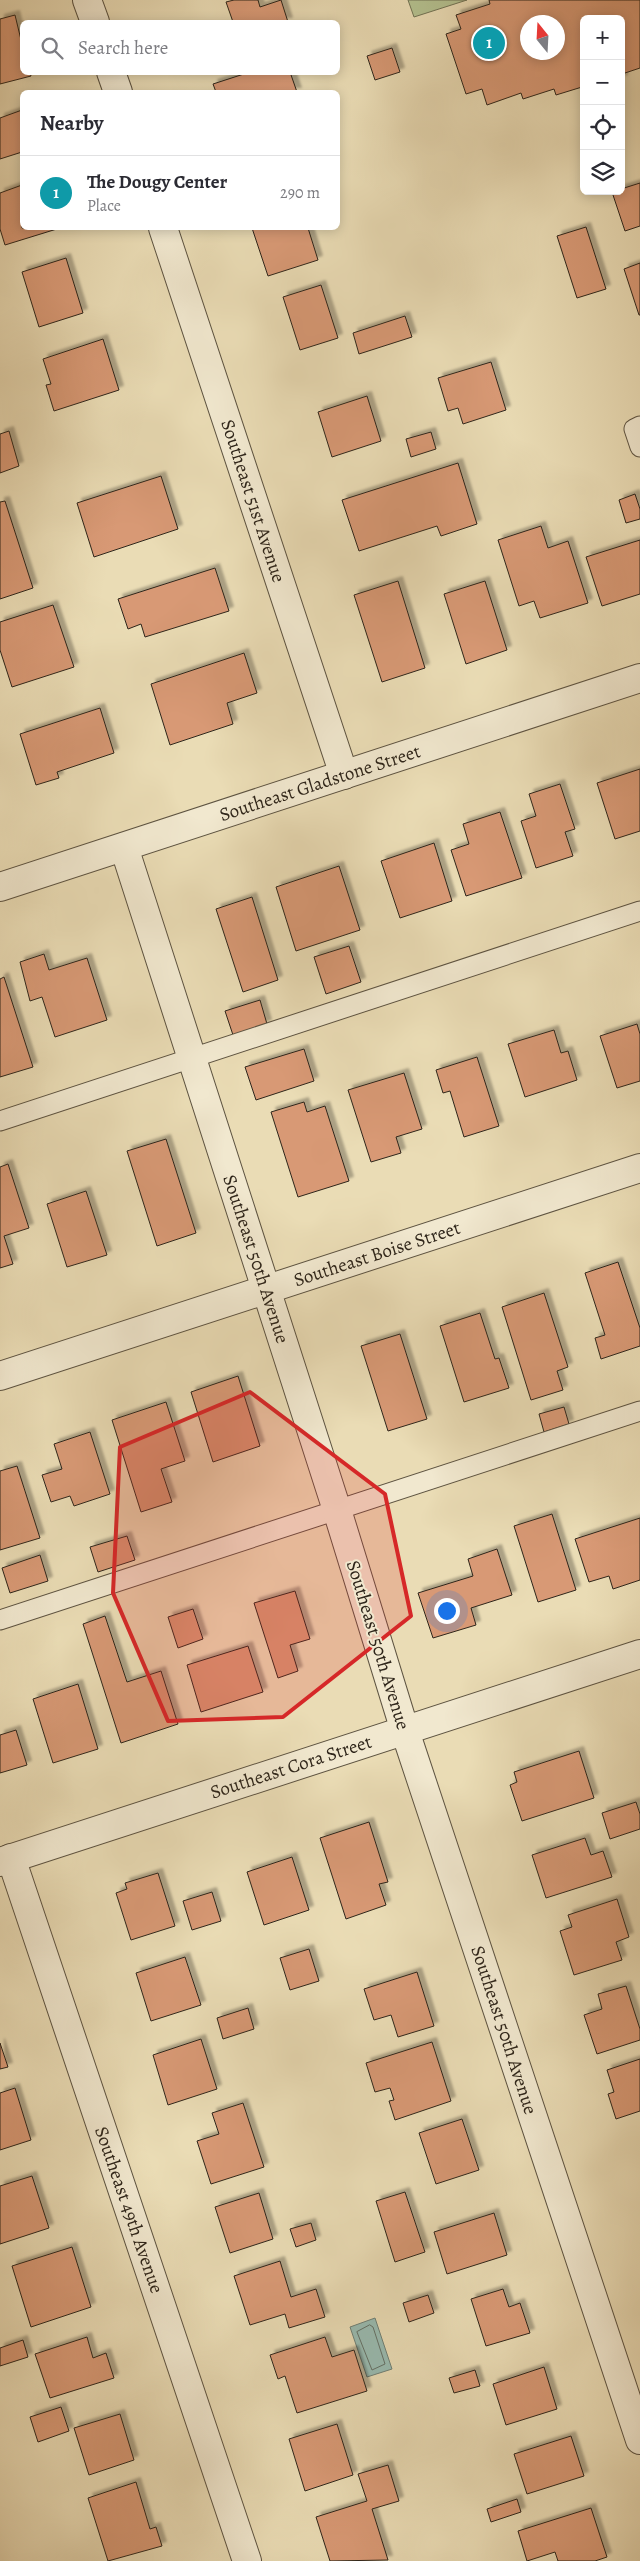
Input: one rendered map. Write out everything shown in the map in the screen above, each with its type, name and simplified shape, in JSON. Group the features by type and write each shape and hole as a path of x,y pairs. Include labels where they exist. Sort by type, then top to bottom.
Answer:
{"street":[{"path":"87,0 94,20"},
{"path":"112,75 117,90"},
{"name":"Southeast 51st Avenue","path":"164,230 344,775"},
{"name":"Southeast Gladstone Street","path":"0,887 640,678"},
{"name":"Southeast 50th Avenue","path":"124,847 337,1510 405,1730 640,2440"},
{"name":"Southeast Boise Street","path":"0,1376 640,1168"},
{"name":"Southeast Cora Street","path":"6,1860 640,1654"},
{"name":"Southeast 49th Avenue","path":"6,1860 247,2561"}],"lane":[{"path":"640,426 634,429 640,447"},
{"path":"0,1121 640,912"},
{"path":"0,1620 640,1411"}],"highlighted area":[{"path":"250,1392 385,1494 411,1616 283,1717 168,1721 113,1593 120,1447"}],"green space":[{"path":"408,0 467,0 414,17"}],"water":[{"path":"375,2318 392,2369 367,2377 350,2327"}],"building":[{"path":"258,0 260,7 281,0 287,20 232,20 226,2"},
{"path":"489,0 640,0 640,68 625,73 625,15 580,15 580,88 556,95 554,89 523,99 521,93 487,105 482,89 466,94 446,34 461,29 456,15 490,4"},
{"path":"15,15 20,36 20,75 31,76 0,84 0,19"},
{"path":"392,48 400,72 375,80 367,56"},
{"path":"241,75 291,75 296,90 215,90 213,84"},
{"path":"20,111 20,153 0,159 0,118"},
{"path":"640,183 640,226 625,231 613,195 625,195 625,188"},
{"path":"20,186 20,230 54,230 5,245 0,229 0,193"},
{"path":"586,227 606,289 577,298 557,236"},
{"path":"253,230 309,230 318,260 268,276"},
{"path":"66,258 83,313 39,327 22,272"},
{"path":"640,263 640,315 639,315 624,269"},
{"path":"321,285 338,338 300,350 283,297"},
{"path":"405,316 412,337 359,354 353,333"},
{"path":"103,339 119,390 54,411 46,385 51,384 43,359"},
{"path":"491,362 506,410 463,424 458,408 448,411 438,378"},
{"path":"367,396 381,441 332,457 318,412"},
{"path":"9,431 19,466 0,473 0,434"},
{"path":"431,432 436,449 411,457 406,439"},
{"path":"458,463 477,524 441,536 437,526 359,551 342,500"},
{"path":"161,476 178,529 94,557 77,503"},
{"path":"635,494 640,509 640,519 626,523 619,500"},
{"path":"5,501 33,588 0,599 0,502"},
{"path":"541,526 548,548 568,541 588,603 540,618 534,601 519,606 498,540"},
{"path":"640,540 640,594 602,606 586,557"},
{"path":"215,568 229,611 145,637 141,624 128,629 118,599"},
{"path":"398,581 425,668 382,682 354,595"},
{"path":"485,581 507,650 466,664 444,594"},
{"path":"53,605 74,667 12,687 0,650 0,622"},
{"path":"244,653 257,693 227,703 233,724 170,745 151,684"},
{"path":"100,708 114,753 57,772 59,778 36,785 20,734"},
{"path":"640,769 640,831 615,839 597,783"},
{"path":"560,784 575,829 565,832 573,856 536,868 521,821 536,816 529,794"},
{"path":"500,812 522,878 466,896 451,850 469,844 463,824"},
{"path":"434,843 452,901 400,918 381,861"},
{"path":"339,866 360,930 296,951 276,887"},
{"path":"252,897 278,980 243,992 216,909"},
{"path":"349,946 361,982 326,994 314,957"},
{"path":"44,954 49,970 87,958 107,1020 55,1037 42,997 30,1001 20,962"},
{"path":"4,977 33,1067 0,1077 0,979"},
{"path":"260,1000 267,1024 233,1035 225,1011"},
{"path":"637,1024 640,1034 640,1081 617,1088 600,1036"},
{"path":"554,1030 561,1053 568,1051 577,1080 525,1097 508,1044"},
{"path":"304,1049 314,1081 256,1100 245,1067"},
{"path":"477,1057 499,1126 464,1137 450,1091 443,1093 436,1070"},
{"path":"404,1073 422,1129 396,1137 401,1153 371,1162 348,1090"},
{"path":"304,1102 307,1112 325,1106 349,1181 298,1197 271,1112"},
{"path":"166,1139 196,1233 157,1246 127,1151"},
{"path":"8,1164 29,1228 4,1236 13,1264 0,1268 0,1167"},
{"path":"86,1191 107,1255 67,1267 47,1204"},
{"path":"618,1262 640,1328 640,1346 601,1359 595,1338 605,1335 585,1273"},
{"path":"544,1293 568,1367 557,1371 563,1390 531,1400 502,1307"},
{"path":"480,1313 495,1359 499,1358 509,1388 464,1402 440,1326"},
{"path":"400,1334 427,1419 388,1431 361,1346"},
{"path":"238,1376 260,1446 213,1462 191,1392"},
{"path":"166,1402 185,1461 161,1469 172,1502 141,1512 112,1420"},
{"path":"564,1407 569,1424 544,1432 539,1414"},
{"path":"90,1432 110,1494 74,1506 70,1496 51,1502 42,1475 62,1469 54,1444"},
{"path":"17,1466 40,1538 0,1550 0,1471"},
{"path":"552,1514 576,1590 538,1602 514,1526"},
{"path":"640,1518 640,1580 613,1589 609,1576 589,1582 575,1539"},
{"path":"127,1536 135,1560 98,1572 90,1547"},
{"path":"497,1549 512,1595 471,1608 476,1625 433,1638 418,1593 473,1576 468,1559"},
{"path":"40,1555 48,1581 10,1593 2,1568"},
{"path":"295,1591 310,1639 290,1645 298,1671 278,1678 254,1603"},
{"path":"193,1609 203,1639 178,1648 168,1617"},
{"path":"105,1616 127,1682 161,1671 178,1724 121,1743 83,1624"},
{"path":"248,1646 263,1692 201,1712 187,1665"},
{"path":"78,1684 98,1749 53,1763 33,1699"},
{"path":"16,1730 27,1765 0,1773 0,1735"},
{"path":"579,1751 594,1798 522,1821 510,1785 517,1782 514,1772"},
{"path":"636,1802 640,1814 640,1829 610,1839 602,1813"},
{"path":"369,1822 388,1882 379,1884 386,1905 346,1919 320,1838"},
{"path":"585,1838 591,1855 603,1851 612,1877 546,1898 532,1855"},
{"path":"292,1857 309,1910 264,1925 247,1872"},
{"path":"158,1873 175,1926 131,1940 116,1893 127,1889 125,1883"},
{"path":"212,1892 221,1921 192,1930 183,1901"},
{"path":"617,1899 629,1937 616,1942 622,1960 574,1975 560,1931 572,1927 568,1915"},
{"path":"309,1949 319,1981 290,1990 280,1958"},
{"path":"185,1957 201,2005 151,2021 136,1973"},
{"path":"417,1972 434,2026 398,2037 391,2015 374,2020 364,1989"},
{"path":"626,1986 640,2029 640,2040 597,2054 584,2015 602,2009 598,1994"},
{"path":"248,2008 254,2029 223,2039 217,2018"},
{"path":"201,2039 217,2089 168,2105 153,2055"},
{"path":"432,2042 451,2101 395,2120 389,2101 394,2100 390,2088 375,2092 366,2063"},
{"path":"0,2043 8,2067 0,2069"},
{"path":"640,2059 640,2111 616,2119 608,2094 614,2092 607,2070"},
{"path":"15,2088 31,2140 0,2150 0,2093"},
{"path":"243,2103 264,2167 211,2184 197,2141 219,2134 212,2113"},
{"path":"462,2119 479,2170 436,2184 419,2133"},
{"path":"32,2176 49,2228 0,2244 0,2186"},
{"path":"405,2192 425,2252 395,2262 376,2201"},
{"path":"259,2193 273,2239 230,2253 215,2207"},
{"path":"494,2213 507,2255 447,2274 434,2232"},
{"path":"311,2223 316,2240 296,2247 290,2229"},
{"path":"72,2247 91,2307 31,2327 12,2266"},
{"path":"280,2261 291,2297 316,2289 325,2317 289,2328 285,2314 250,2325 234,2276"},
{"path":"503,2289 509,2307 520,2303 530,2333 486,2346 471,2299"},
{"path":"428,2295 434,2313 409,2322 403,2303"},
{"path":"87,2337 93,2358 106,2353 114,2378 50,2398 35,2354"},
{"path":"325,2337 332,2357 354,2350 367,2391 297,2413 285,2376 278,2379 270,2355"},
{"path":"23,2340 28,2357 0,2366 0,2348"},
{"path":"544,2367 557,2409 506,2425 493,2384"},
{"path":"475,2370 480,2386 454,2393 449,2378"},
{"path":"61,2407 69,2431 38,2442 30,2417"},
{"path":"120,2414 134,2460 89,2475 74,2428"},
{"path":"337,2424 353,2475 305,2491 289,2439"},
{"path":"571,2436 584,2476 527,2494 514,2454"},
{"path":"388,2465 399,2501 372,2509 388,2560 330,2561 316,2517 367,2501 358,2474"},
{"path":"136,2482 150,2529 156,2527 162,2546 108,2561 88,2498"},
{"path":"517,2499 521,2512 491,2522 487,2509"},
{"path":"591,2508 607,2557 595,2561 558,2561 555,2552 527,2561 518,2531"}],"place":[{"name":"The Dougy Center","path":"489,43"}]}
